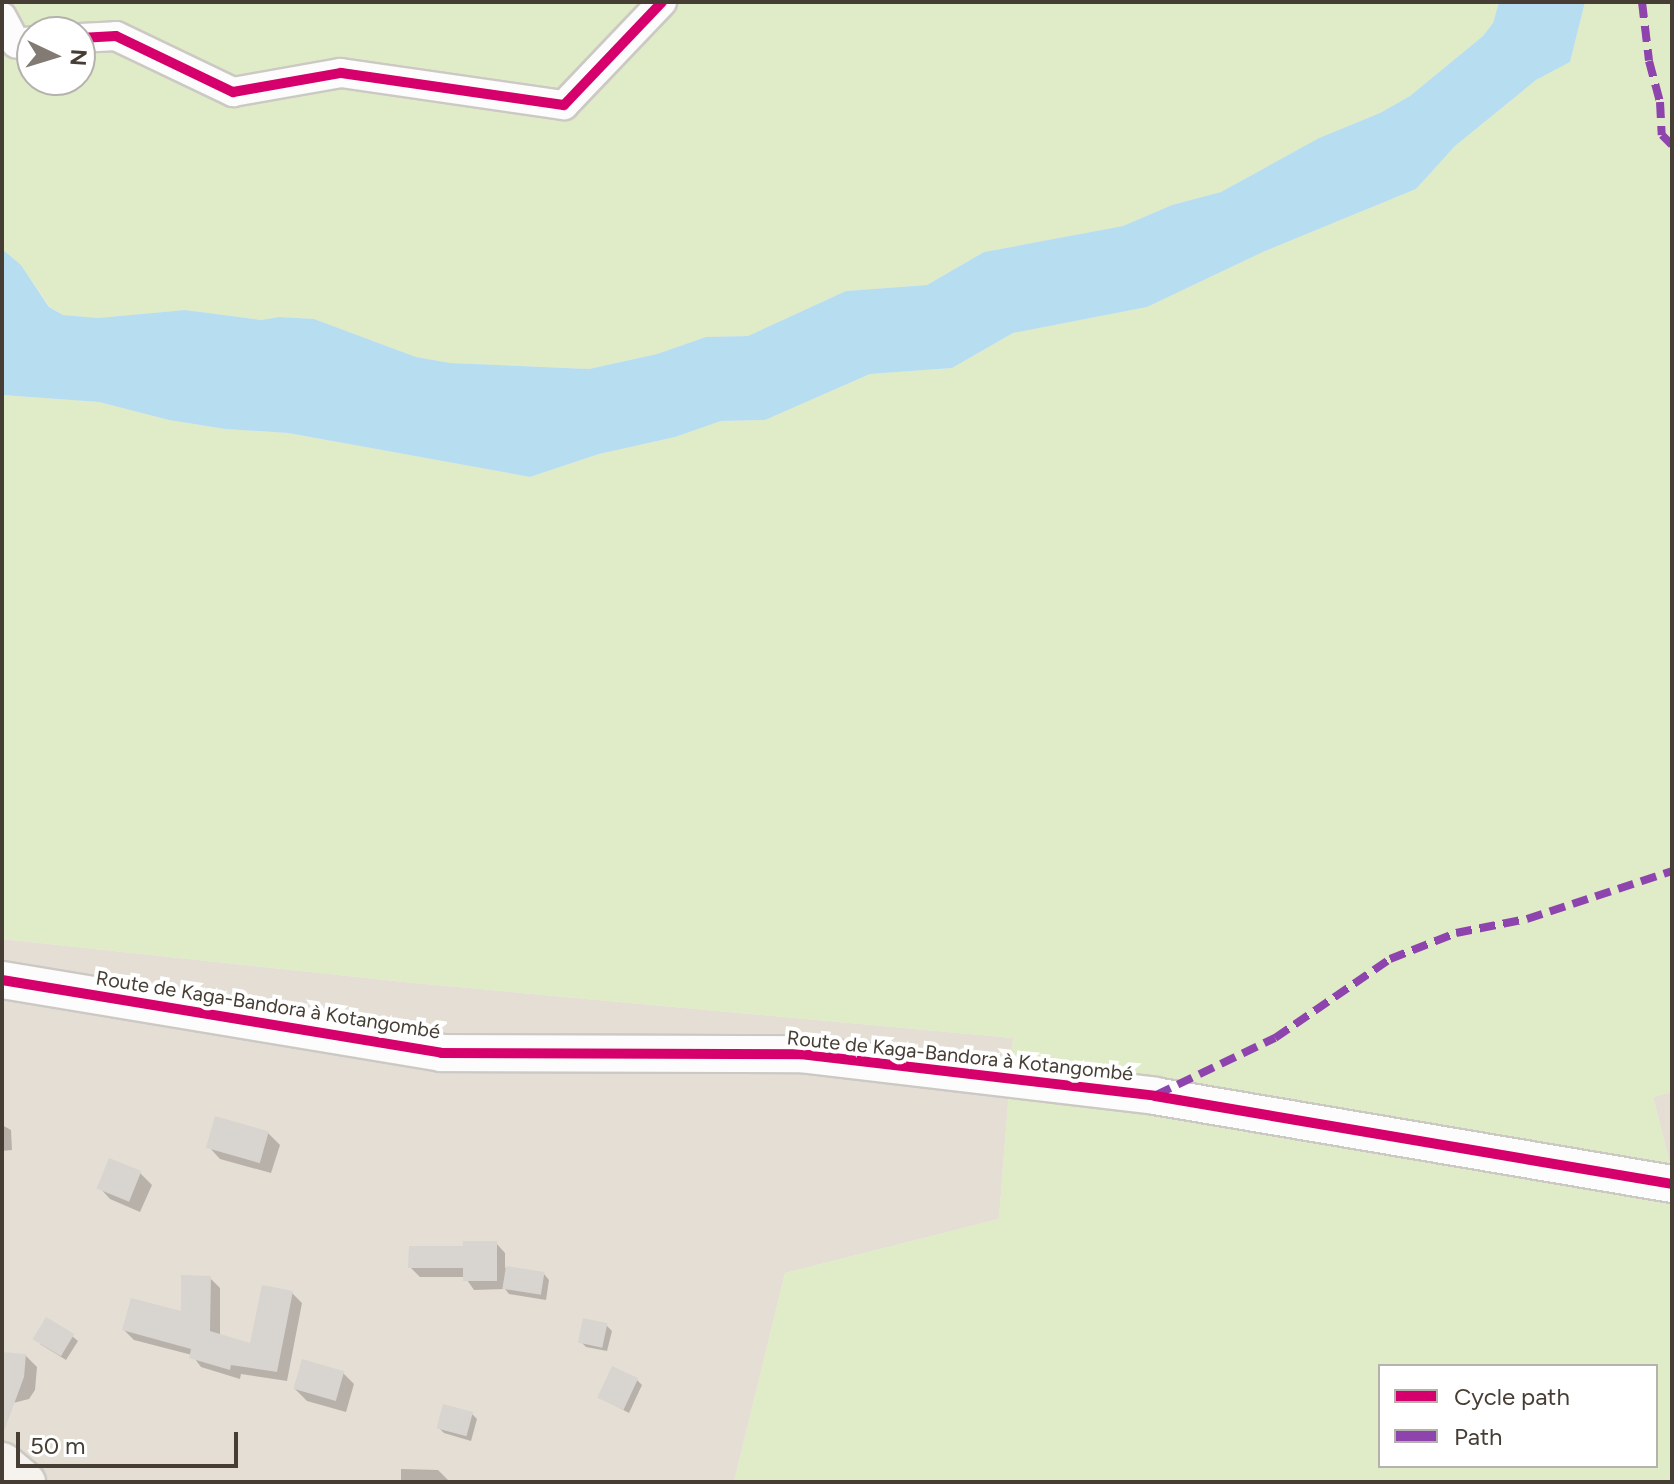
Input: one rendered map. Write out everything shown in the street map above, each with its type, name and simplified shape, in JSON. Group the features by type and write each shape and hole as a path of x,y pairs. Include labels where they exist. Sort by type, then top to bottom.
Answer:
{"main road":[{"path":"2,1463 25,1482"}],"street":[{"path":"96,37 116,36 233,92 341,73 564,105 662,2"},
{"path":"2,17 16,43"},
{"name":"Route de Kaga-Bandora à Kotangombé","path":"2,980 441,1053 800,1054 1155,1096 1672,1184"}],"shaded area":[{"path":"2,939 414,983 1013,1038 999,1219 785,1273 734,1482 2,1482"},
{"path":"1672,1092 1672,1171 1653,1097"}],"green space":[{"path":"2,2 1499,2 1493,23 1483,36 1410,96 1380,113 1319,138 1221,192 1172,205 1123,226 984,252 927,285 846,291 748,336 706,337 657,354 589,369 450,363 416,357 314,319 279,317 261,320 185,310 98,318 63,315 50,307 21,265 2,249"},
{"path":"1585,2 1672,2 1672,1092 1653,1097 1672,1171 1672,1482 734,1482 785,1273 999,1219 1013,1038 414,983 2,939 2,395 99,402 169,420 225,429 288,433 530,477 599,454 675,437 721,421 765,420 870,374 952,368 1013,333 1147,307 1265,251 1416,189 1455,146 1536,80 1570,62"}],"water":[{"path":"1499,2 1585,2 1570,62 1536,80 1455,146 1416,189 1265,251 1147,307 1013,333 952,368 870,374 765,420 721,421 675,437 599,454 530,477 288,433 225,429 169,420 99,402 2,395 2,249 21,265 49,307 63,315 98,318 185,310 261,320 279,317 314,319 416,357 450,363 589,369 657,354 706,337 748,336 846,291 927,285 984,252 1123,226 1172,205 1221,192 1319,138 1380,113 1410,96 1483,36 1493,23"}],"building":[{"path":"215,1116 269,1131 260,1163 206,1148"},
{"path":"109,1158 141,1171 129,1202 97,1189"},
{"path":"463,1241 497,1241 497,1281 463,1281 463,1268 408,1268 409,1246 463,1246"},
{"path":"506,1266 545,1272 541,1295 502,1289"},
{"path":"181,1275 211,1276 210,1331 250,1343 262,1285 293,1291 277,1372 231,1365 230,1370 189,1358 191,1349 122,1330 131,1298 181,1311"},
{"path":"46,1317 74,1334 61,1356 33,1339"},
{"path":"583,1318 607,1323 602,1348 578,1342"},
{"path":"2,1352 26,1354 24,1377 4,1431"},
{"path":"302,1359 344,1371 336,1401 293,1389"},
{"path":"612,1366 638,1378 623,1410 597,1398"},
{"path":"443,1404 473,1412 466,1436 437,1428"}],"marked path":[{"path":"1642,2 1649,61 1660,102 1662,135 1672,145"},
{"path":"1156,1095 1275,1038 1390,959 1456,933 1527,919 1672,871"}],"cycle path":[{"path":"96,37 116,36 233,92 341,73 564,105 662,2"},
{"path":"2,980 441,1053 800,1054 1155,1096 1672,1184"}]}
